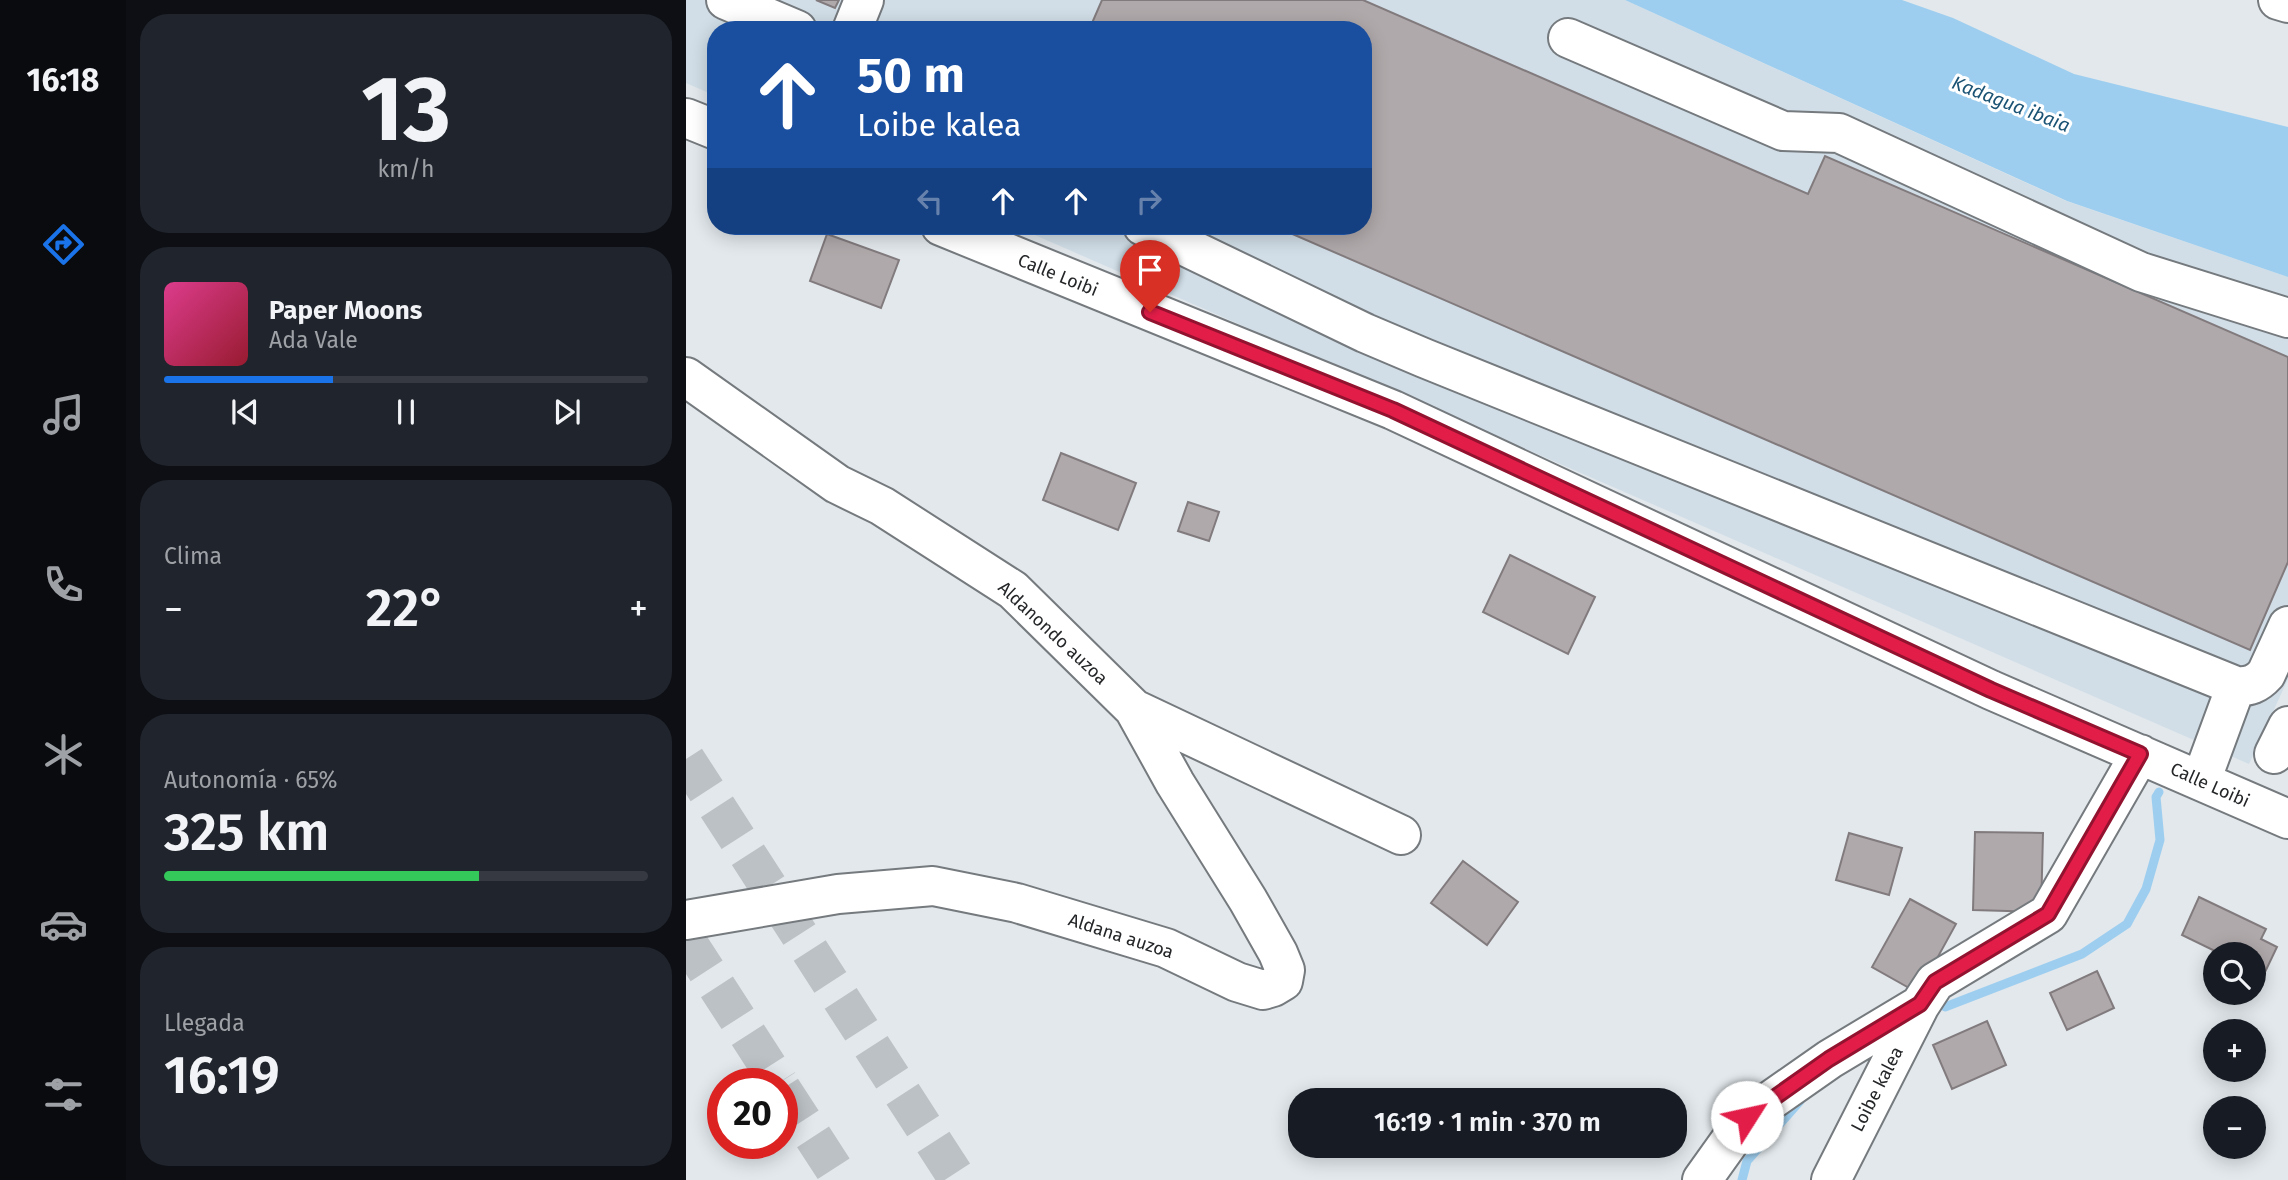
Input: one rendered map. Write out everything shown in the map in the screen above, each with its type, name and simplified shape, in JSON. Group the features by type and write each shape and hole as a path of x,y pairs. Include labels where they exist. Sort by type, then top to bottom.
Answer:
{"street":[{"path":"726,0 775,21"},
{"path":"856,21 864,0"},
{"path":"2278,0 2288,3"},
{"path":"1568,38 1783,131 1839,134 2141,272 2288,318"},
{"path":"686,118 707,126"},
{"name":"Calle Loibi","path":"963,235 1393,410 1991,690 2288,819"},
{"path":"1162,235 1365,333 2236,686 2250,686 2261,680 2288,625"},
{"path":"1345,391 1365,333"},
{"name":"Aldanondo auzoa","path":"686,377 837,484 882,506 1013,590 1134,709 1401,835"},
{"path":"2201,780 2236,686"},
{"name":"Aldana auzoa","path":"686,920 838,894 933,886 1017,903 1166,948 1237,982 1263,989 1273,987 1283,981 1285,970 1278,953 1175,783 1134,709"},
{"name":"Loibe kalea","path":"1831,1180 1920,1004 1935,982 2048,914 2140,754"},
{"path":"1702,1180 1747,1117 1829,1059 1920,1004"}],"shaded area":[{"path":"686,0 1625,0 2066,201 2288,277 2288,679 2249,764 1035,235 1372,235 1372,21 707,21 707,92 686,83"}],"water":[{"name":"Kadagua ibaia","path":"1625,0 1902,0 1953,18 2074,74 2288,127 2288,277 2067,201"}],"building":[{"path":"816,0 839,0 835,8"},
{"path":"1102,0 1363,0 1808,194 1825,156 2288,357 2288,562 2250,650 1295,235 1372,235 1372,21 1093,21"},
{"path":"827,235 899,260 881,308 810,281"},
{"path":"1061,453 1136,483 1118,530 1043,500"},
{"path":"1188,502 1219,512 1209,541 1178,531"},
{"path":"1510,555 1595,597 1568,654 1483,612"},
{"path":"1975,832 2043,833 2041,912 1973,910"},
{"path":"1849,833 1902,848 1889,895 1836,880"},
{"path":"1463,861 1518,902 1487,945 1431,903"},
{"path":"2199,897 2266,929 2261,939 2277,947 2266,970 2266,942 2203,942 2203,945 2182,935"},
{"path":"1910,899 1956,924 1918,993 1872,967"},
{"path":"2097,971 2114,1008 2067,1030 2050,993"},
{"path":"1987,1021 2006,1065 1952,1089 1933,1045"}],"waterway":[{"path":"1945,1007 2082,954 2127,924 2146,889 2160,840 2156,797 2159,792"},
{"path":"1742,1180 1747,1161 1800,1101"}],"tunnel":[{"path":"686,759 958,1180"},
{"path":"686,939 769,1068"},
{"path":"798,1114 841,1180"}],"route":[{"path":"1150,312 1393,410 1991,690 2140,754 2048,914 1935,982 1920,1004 1829,1059 1747,1117"}]}
